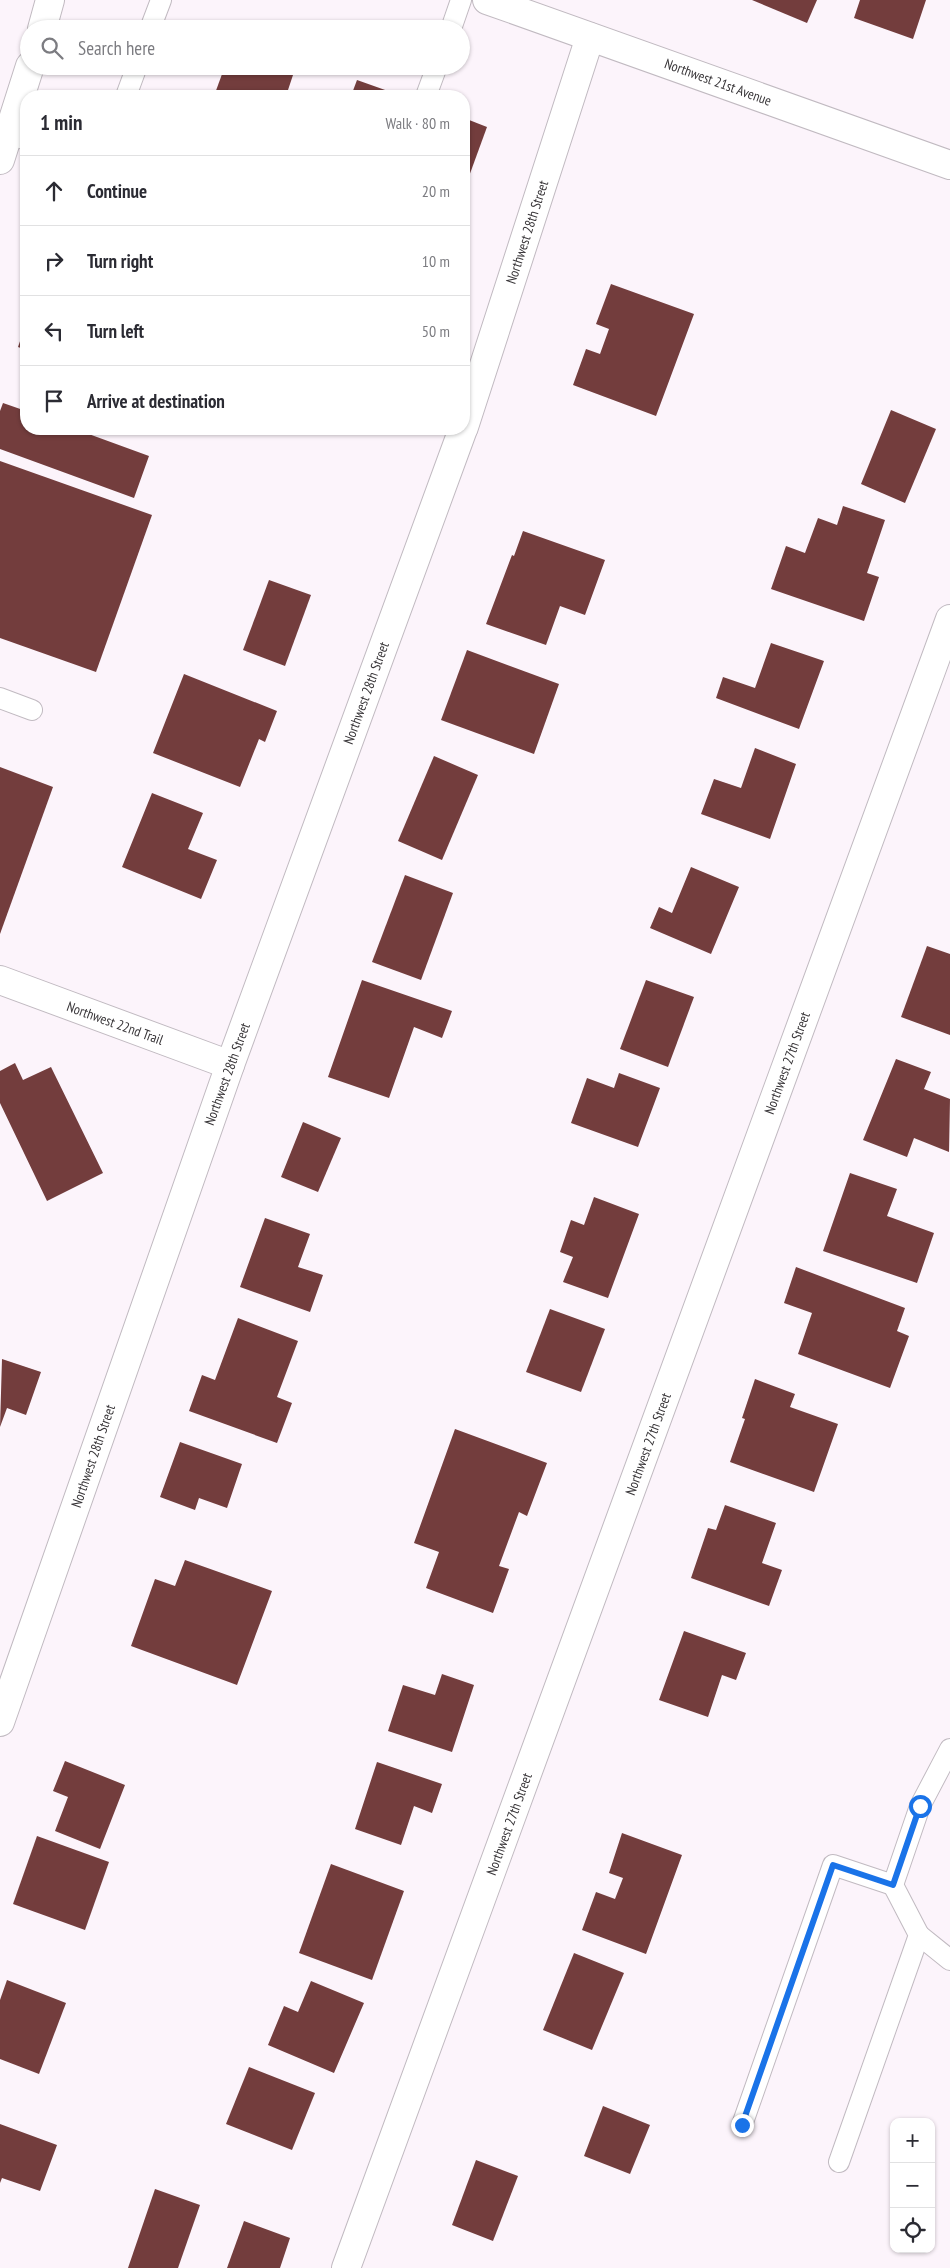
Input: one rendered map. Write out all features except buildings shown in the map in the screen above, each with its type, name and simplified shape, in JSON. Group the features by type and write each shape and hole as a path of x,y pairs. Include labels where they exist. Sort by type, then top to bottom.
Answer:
{"street":[{"path":"44,20 50,0"},
{"name":"Northwest 21st Avenue","path":"486,0 519,6 590,37 950,165"},
{"name":"Northwest 28th Street","path":"470,406 590,37"},
{"path":"26,90 28,75"},
{"path":"0,160 18,136"},
{"name":"Northwest 28th Street","path":"0,1722 230,1065 460,435"},
{"name":"Northwest 27th Street","path":"346,2268 950,619"},
{"name":"Northwest 22nd Trail","path":"0,980 230,1065"}],"lane":[{"path":"153,20 161,0"},
{"path":"454,20 461,0"},
{"path":"128,90 134,75"},
{"path":"428,90 434,75"},
{"path":"0,698 32,710"},
{"path":"893,1885 920,1806 950,1749"},
{"path":"742,2125 833,1865 893,1885 919,1935 950,1960"},
{"path":"839,2162 919,1935"}],"route":[{"path":"742,2125 833,1865 893,1885 920,1806"}]}
